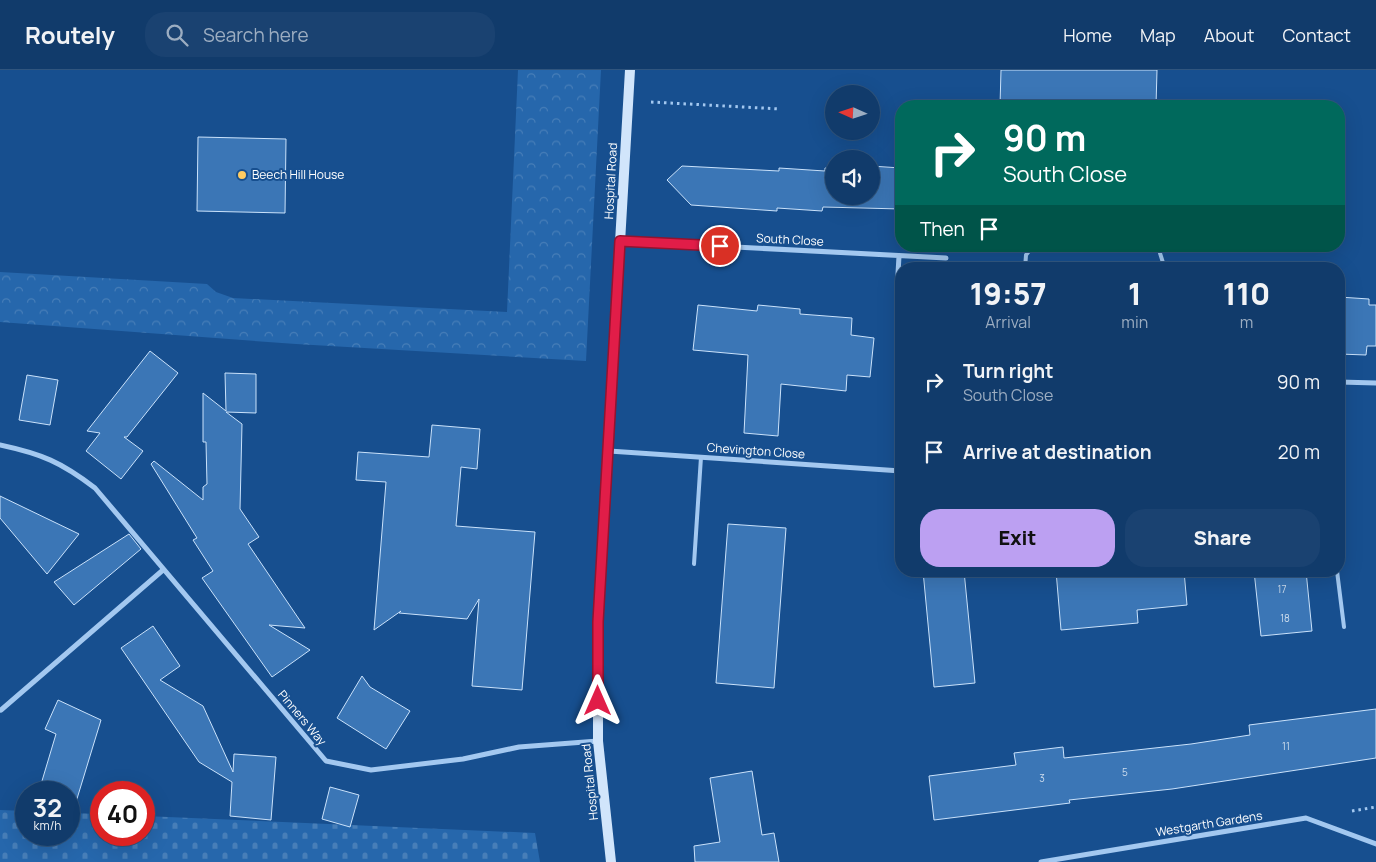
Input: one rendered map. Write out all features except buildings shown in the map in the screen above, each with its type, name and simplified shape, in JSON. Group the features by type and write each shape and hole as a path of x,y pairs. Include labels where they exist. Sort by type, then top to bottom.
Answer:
{"street":[{"name":"Hospital Road","path":"611,862 598,741 598,622 630,70"},
{"name":"South Close","path":"620,241 946,258"},
{"path":"899,256 899,262"},
{"path":"1345,382 1376,383"},
{"name":"Pinners Way","path":"0,445 32,452 67,467 95,488 326,762 372,770 463,759 519,748 598,741"},
{"name":"Chevington Close","path":"609,452 895,471"},
{"path":"1,710 163,570"},
{"name":"Westgarth Gardens","path":"1041,862 1306,818 1376,844"}],"lane":[{"path":"694,564 701,457"},
{"path":"1338,577 1344,627"}],"path":[{"path":"628,101 780,109"}],"green space":[{"path":"518,70 601,70 586,361 296,344 0,322 0,272 207,284 216,292 233,298 507,312"},
{"path":"0,810 15,811 15,846 80,846 80,813 90,814 90,846 155,846 155,816 535,833 540,862 0,862"}],"place":[{"name":"Beech Hill House","path":"242,175"}],"route":[{"path":"598,701 598,622 620,241 720,246"}]}
